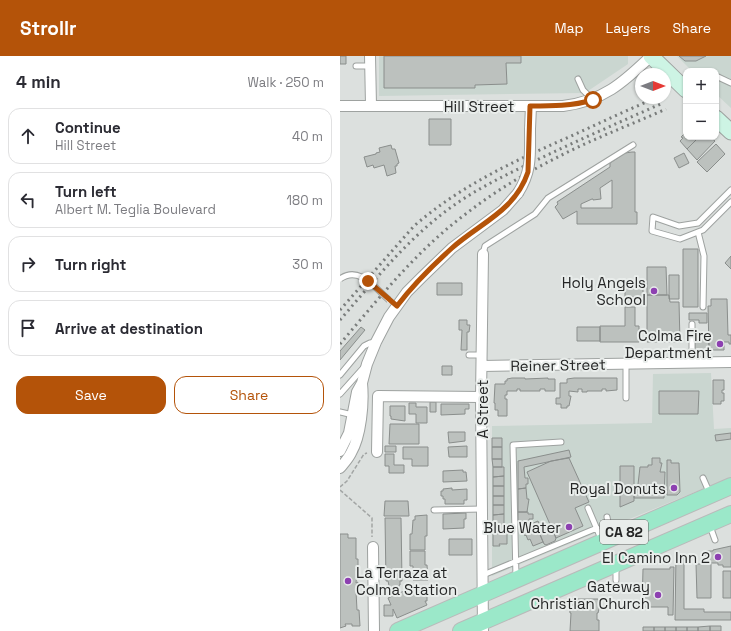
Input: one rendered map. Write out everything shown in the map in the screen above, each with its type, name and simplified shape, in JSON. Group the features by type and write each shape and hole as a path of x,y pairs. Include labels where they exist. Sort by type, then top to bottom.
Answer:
{"main road":[{"path":"651,56 683,86"},
{"path":"719,121 731,132"},
{"name":"CA 82","path":"398,631 516,579 603,536 731,486"},
{"name":"CA 82","path":"461,631 483,626 616,564 731,514"}],"street":[{"name":"Hill Street","path":"340,106 562,106 578,104 593,100 619,85 651,56"},
{"path":"370,61 370,105"},
{"path":"340,451 349,433 357,392 362,383 367,364 389,317 393,303 452,248 503,210 518,193 525,182 528,172 530,106"},
{"name":"A Street","path":"483,254 481,397 483,626"},
{"name":"Reiner Street","path":"482,366 731,362"},
{"path":"340,468 352,452 358,433 364,396 362,383"},
{"path":"377,452 378,396 481,397"},
{"path":"373,546 374,631"}],"lane":[{"path":"356,66 370,61"},
{"path":"719,77 731,83"},
{"path":"578,79 583,90 593,100"},
{"name":"A Street","path":"483,254 485,246 535,214 548,198 633,145"},
{"path":"731,190 698,223 679,226 653,217 652,231 680,239 703,230 731,202"},
{"path":"698,232 704,256 703,307"},
{"path":"340,279 348,274 362,276 393,303"},
{"path":"692,324 692,362"},
{"path":"340,375 364,346 376,342"},
{"path":"469,354 482,355"},
{"path":"340,394 367,364"},
{"path":"626,364 626,398"},
{"path":"340,412 352,415"},
{"path":"516,579 513,445 561,442"},
{"path":"703,478 710,494"},
{"path":"588,508 603,536"},
{"path":"434,510 482,509"},
{"path":"603,536 607,518"},
{"path":"709,523 715,540"},
{"path":"483,575 515,562 603,536"},
{"path":"616,564 616,580"}],"path":[{"path":"340,488 347,481 364,454 377,452"},
{"path":"340,490 372,518 373,546"}],"shaded area":[{"path":"379,56 628,56 628,64 585,93 379,96"},
{"path":"677,56 731,56 731,108 719,97 719,68 689,68"},
{"path":"711,373 714,429 731,428 731,477 492,576 492,426 652,423 653,374"}],"building":[{"path":"340,56 346,56 346,64 340,64"},
{"path":"384,56 521,56 521,63 506,63 507,84 475,85 475,88 384,88"},
{"path":"679,56 706,56 696,61 685,61"},
{"path":"429,119 451,119 451,145 429,145"},
{"path":"683,138 683,140 696,140 687,149 680,141"},
{"path":"696,140 715,141 697,160 687,149"},
{"path":"716,144 725,154 707,172 697,162"},
{"path":"391,145 392,149 395,149 399,163 395,166 396,173 387,176 384,165 374,168 373,165 367,167 364,157 380,152 379,148"},
{"path":"635,152 635,212 637,212 637,224 577,224 577,211 563,219 555,207 558,204 557,202 610,167 610,163 625,153","holes":["612,180 612,208 581,208 581,204 592,199 601,199 600,188"]},
{"path":"684,153 689,163 679,168 674,158"},
{"path":"683,249 698,249 698,307 683,307"},
{"path":"731,256 731,269 725,263"},
{"path":"647,267 666,267 667,295 647,295"},
{"path":"669,275 679,275 679,299 669,299"},
{"path":"437,283 462,283 462,295 437,295"},
{"path":"625,287 643,287 643,297 625,297"},
{"path":"647,295 669,295 670,302 679,302 680,342 647,342"},
{"path":"711,299 727,299 728,335 731,335 731,344 729,344 729,342 724,342 724,350 709,350 708,306 711,306"},
{"path":"625,307 635,307 635,326 639,326 639,342 600,342 600,326 625,326"},
{"path":"689,313 707,313 707,323 699,323 699,320 689,320"},
{"path":"459,320 467,320 467,325 470,325 469,332 467,332 467,350 461,350 462,330 459,330"},
{"path":"361,327 365,330 340,360 340,351"},
{"path":"577,327 600,327 600,341 577,341"},
{"path":"695,337 709,337 709,350 695,350"},
{"path":"442,366 452,366 452,375 442,375"},
{"path":"617,378 617,390 606,391 606,389 602,389 602,391 582,392 582,389 578,389 578,392 569,391 569,396 571,396 569,406 567,406 567,408 561,408 561,404 556,404 556,398 560,398 560,383 567,383 567,379"},
{"path":"507,379 555,379 555,391 545,391 545,389 540,389 540,391 520,391 520,389 517,389 517,391 507,391 505,399 507,399 507,416 498,416 498,410 495,410 494,403 495,384 505,384"},
{"path":"713,380 724,380 724,390 722,390 722,393 724,393 724,401 721,401 721,404 713,404"},
{"path":"659,391 699,391 698,414 659,414"},
{"path":"430,402 436,402 436,412 430,412"},
{"path":"409,403 416,403 416,407 427,407 427,423 416,423 416,414 409,414"},
{"path":"441,404 469,404 469,409 465,409 465,414 441,415"},
{"path":"390,406 405,406 405,421 391,419"},
{"path":"390,424 419,424 419,444 389,444"},
{"path":"448,432 465,432 465,441 449,443"},
{"path":"731,433 731,439 716,441 715,435"},
{"path":"492,438 502,438 502,447 492,447"},
{"path":"385,446 396,446 396,452 385,452"},
{"path":"467,446 467,457 449,457 448,447"},
{"path":"403,447 428,447 428,466 412,466 412,459 403,459"},
{"path":"492,447 502,447 502,459 492,459"},
{"path":"569,450 571,457 524,467 525,478 528,478 528,484 526,484 526,488 518,489 518,461"},
{"path":"385,454 394,454 394,465 404,465 404,473 389,473 389,466 385,466"},
{"path":"569,458 589,502 575,508 583,526 556,538 527,472 551,461"},
{"path":"652,458 660,458 660,463 662,463 660,472 665,472 664,498 634,498 634,493 637,493 640,467 648,467 648,465 652,465"},
{"path":"492,459 502,459 502,467 493,467"},
{"path":"667,460 671,460 671,463 679,463 680,492 677,495 667,495"},
{"path":"620,466 634,466 634,501 620,507"},
{"path":"493,467 504,467 504,476 493,477"},
{"path":"463,470 463,472 466,472 467,481 443,482 443,471"},
{"path":"504,476 504,486 493,486 493,477"},
{"path":"493,486 504,486 504,496 493,496"},
{"path":"452,488 452,490 467,489 467,500 464,500 464,504 445,504 445,499 441,496 441,491 443,491 443,489"},
{"path":"526,488 527,499 529,499 527,512 518,512 518,489"},
{"path":"493,496 504,496 504,505 493,505"},
{"path":"385,501 408,501 409,516 384,516"},
{"path":"493,505 504,505 504,514 493,515"},
{"path":"518,512 528,512 528,514 533,514 533,519 529,519 529,523 521,527 518,522"},
{"path":"466,513 464,528 443,529 443,514"},
{"path":"504,514 504,533 493,534 493,515"},
{"path":"427,515 425,550 410,550 410,534 412,534 413,520 415,520 415,516"},
{"path":"385,518 401,518 402,581 400,581 399,589 390,590 388,581 386,581"},
{"path":"538,521 542,530 539,532 543,542 533,546 530,539 528,540 526,535 525,536 521,527"},
{"path":"549,527 551,532 553,531 556,538 555,541 546,545 544,544 539,532"},
{"path":"507,533 507,544 493,546 493,534"},
{"name":"La Terraza at Colma Station","path":"340,534 348,534 348,538 356,538 356,559 358,559 358,568 356,568 356,583 358,582 358,591 356,591 360,626 345,624 346,626 340,628"},
{"path":"449,539 472,539 472,555 449,555"},
{"name":"El Camino Inn 2","path":"731,546 731,567 723,567 723,565 718,565 718,563 706,563 706,551 713,551"},
{"path":"410,551 425,551 425,565 427,565 428,580 413,580 413,566 410,566"},
{"path":"676,555 684,555 684,609 704,609 704,612 731,612 731,620 675,620"},
{"path":"696,564 711,564 711,598 697,598"},
{"name":"Gateway Christian Church","path":"670,567 674,567 673,615 668,615 668,607 642,607 643,569 670,569"},
{"path":"723,571 731,571 731,598 723,598"},
{"path":"418,585 419,589 427,588 427,601 425,601 427,605 397,618 393,609 393,616 384,616 384,605 391,605 388,598"},
{"path":"569,599 598,599 599,609 597,613 597,620 599,620 599,631 570,631 571,613"},
{"path":"710,626 721,626 721,631 710,631"},
{"path":"710,626 710,631 698,631 698,627"},
{"path":"643,627 654,627 654,631 643,631"},
{"path":"654,627 665,627 665,631 654,631"},
{"path":"665,627 676,627 676,631 665,631"},
{"path":"676,627 687,627 687,631 676,631"},
{"path":"687,627 698,627 698,631 687,631"}],"railway":[{"path":"340,310 414,226 450,199 508,165 642,104"},
{"path":"340,320 403,249 431,223 457,203 492,182 516,170 661,104"},
{"path":"340,344 384,292 416,258 449,227 477,205 509,184 554,159 595,139 666,109"}],"place":[{"name":"Holy Angels School","path":"654,291"},
{"name":"Colma Fire Department","path":"720,344"},
{"name":"Royal Donuts","path":"674,488"},
{"name":"Blue Water","path":"569,527"},
{"name":"El Camino Inn 2","path":"718,557"},
{"name":"La Terraza at Colma Station","path":"348,581"},
{"name":"Gateway Christian Church","path":"658,595"}],"route":[{"path":"368,281 397,306 407,292 452,248 503,210 511,203 518,193 525,182 530,160 530,106 562,106 593,100"}]}
